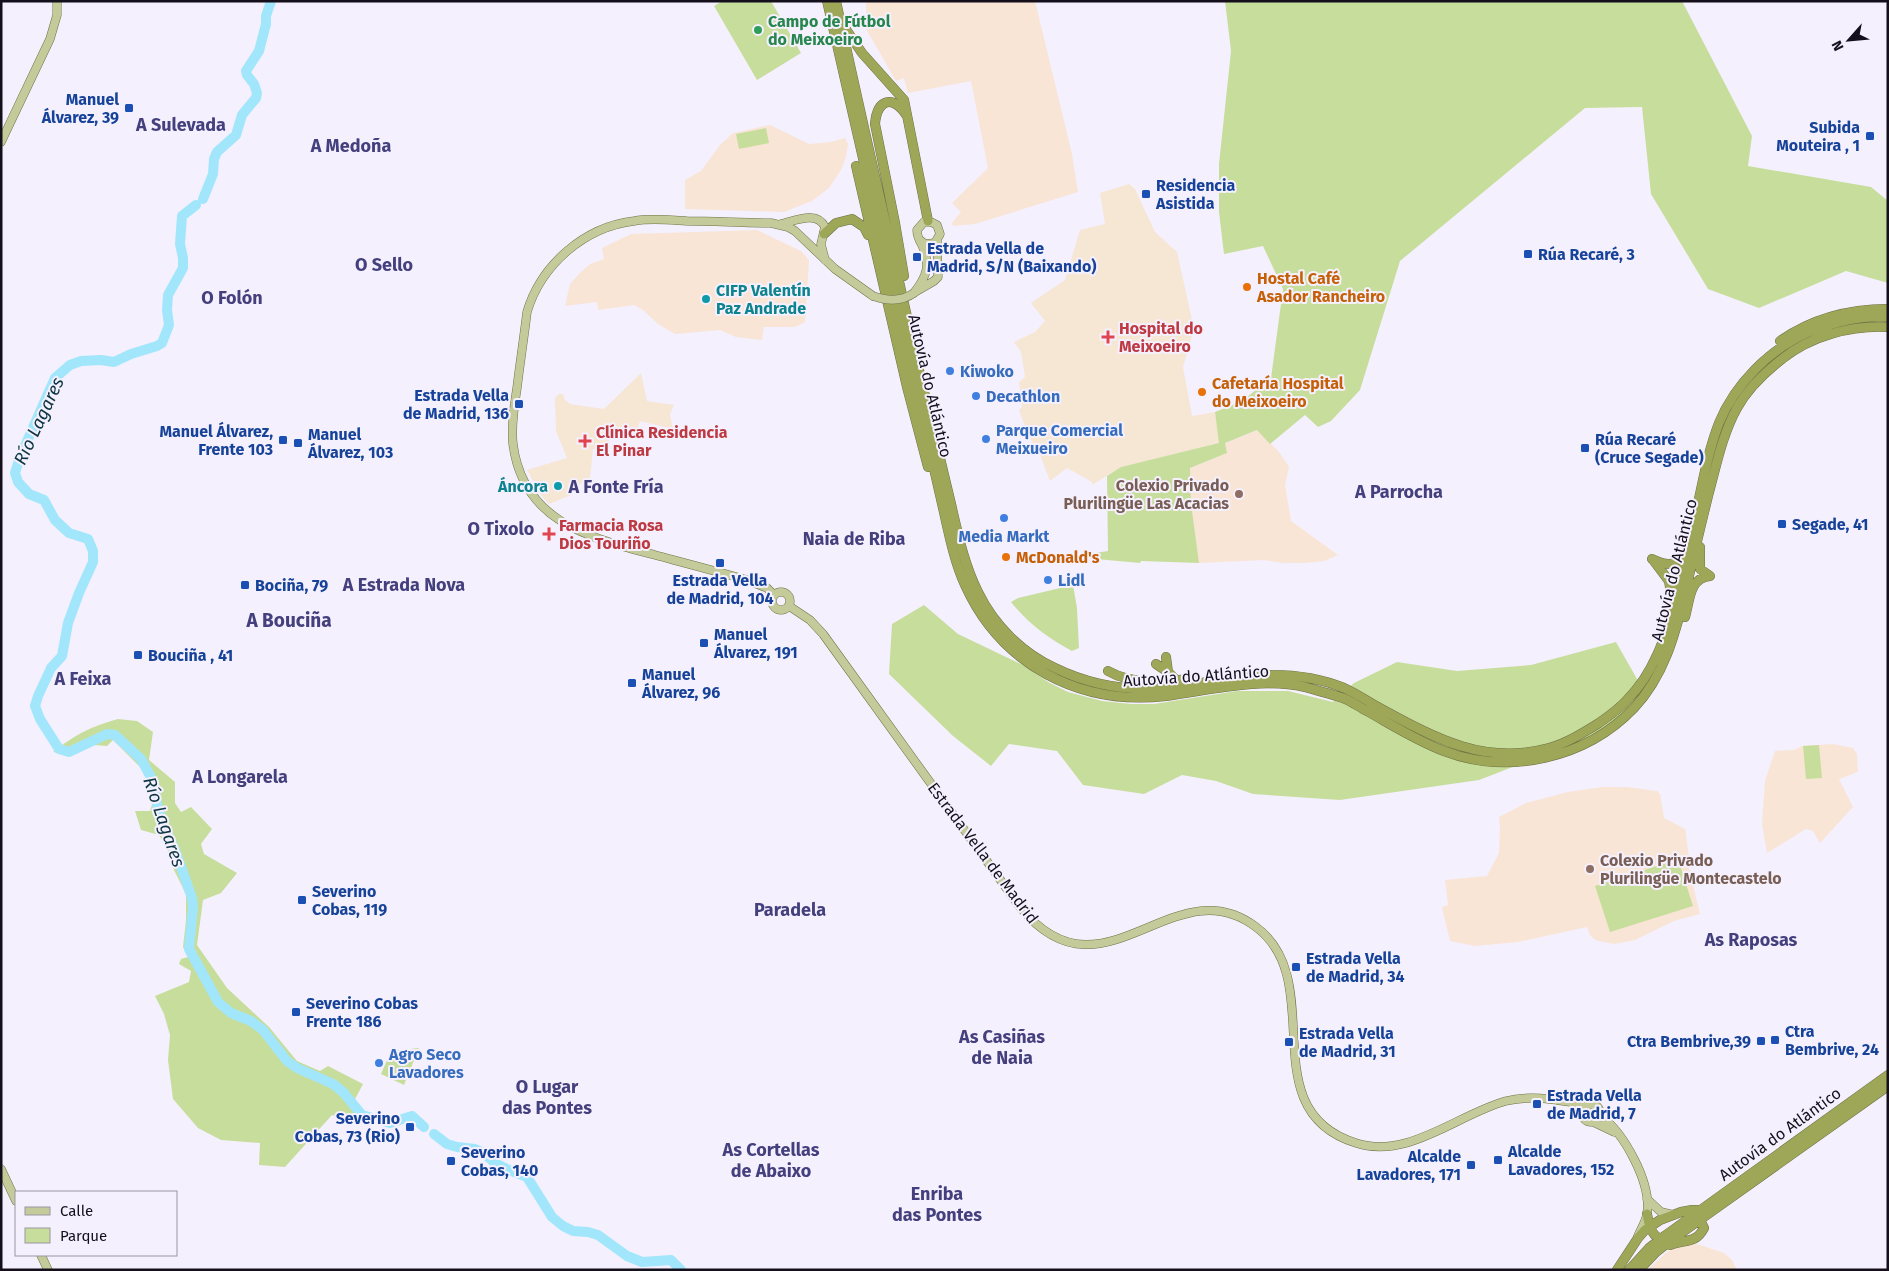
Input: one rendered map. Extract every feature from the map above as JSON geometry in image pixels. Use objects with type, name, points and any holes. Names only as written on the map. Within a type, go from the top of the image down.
[{"type":"highway","name":"Autovía do Atlántico","points":[[827,1],[959,570],[973,601],[989,625],[1012,649],[1028,663],[1050,676],[1085,691],[1139,698],[1257,684],[1301,686],[1346,699],[1423,742],[1444,751],[1479,760],[1499,762],[1525,761],[1568,751],[1590,741],[1635,707],[1650,688],[1667,658],[1678,625],[1718,458],[1727,429],[1749,389],[1794,349],[1817,339],[1864,327],[1888,327]]},
{"type":"highway","name":"Autovía do Atlántico","points":[[836,3],[963,554],[976,588],[988,610],[1017,644],[1036,658],[1056,669],[1087,681],[1113,688],[1126,689],[1172,687],[1251,675],[1278,675],[1317,680],[1344,688],[1426,733],[1463,748],[1498,754],[1548,748],[1584,733],[1612,714],[1628,699],[1652,667],[1662,646],[1673,610],[1704,476],[1719,424],[1729,403],[1754,370],[1770,355],[1791,341],[1836,323],[1864,316],[1888,317]]},
{"type":"highway","points":[[836,3],[846,31],[862,53],[900,94],[906,107],[928,222]]},
{"type":"highway","points":[[907,116],[902,107],[895,102],[890,102],[879,107],[876,113],[875,124],[903,272],[933,401],[938,450]]},
{"type":"highway","points":[[856,166],[906,387],[928,467],[938,486]]},
{"type":"highway","points":[[823,236],[842,220],[855,220],[867,232],[877,257]]},
{"type":"highway","points":[[1754,370],[1779,342],[1809,324],[1848,311],[1888,309]]},
{"type":"highway","points":[[1673,610],[1672,591],[1668,581],[1652,559],[1664,565],[1675,563],[1679,557],[1694,498],[1704,476]]},
{"type":"highway","points":[[1667,658],[1681,633],[1694,583],[1700,578],[1710,576],[1700,569],[1700,532]]},
{"type":"highway","points":[[1166,657],[1168,672]]},
{"type":"highway","points":[[1156,664],[1176,680]]},
{"type":"highway","points":[[1108,671],[1122,678],[1134,680],[1176,680],[1270,669],[1284,670],[1317,680]]},
{"type":"highway","name":"Autovía do Atlántico","points":[[1693,1219],[1700,1210],[1888,1075]]},
{"type":"highway","name":"Autovía do Atlántico","points":[[1693,1219],[1888,1086]]},
{"type":"highway","points":[[1618,1270],[1638,1238],[1650,1227],[1660,1220],[1692,1210],[1700,1210]]},
{"type":"highway","points":[[1647,1214],[1650,1227],[1655,1236],[1665,1240],[1696,1239],[1701,1235],[1704,1228],[1702,1224],[1693,1219],[1675,1215]]},
{"type":"highway","points":[[1629,1270],[1643,1254],[1693,1219]]},
{"type":"highway","points":[[1639,1270],[1665,1240]]},
{"type":"highway","points":[[1656,1252],[1683,1240]]},
{"type":"main road","points":[[1,142],[50,39],[57,15],[57,1]]},
{"type":"main road","name":"Estrada Vella de Madrid","points":[[774,595],[767,588],[747,580],[619,546],[586,535],[566,525],[544,509],[537,501],[517,461],[513,445],[512,426],[527,312],[531,299],[543,276],[568,250],[589,235],[634,220],[777,224],[814,217],[821,220],[825,227],[822,244],[825,260]]},
{"type":"main road","points":[[800,236],[800,226],[804,220]]},
{"type":"main road","points":[[914,293],[923,281],[928,266],[917,234],[919,227],[928,222],[934,223],[939,228],[938,240],[928,244],[920,240]]},
{"type":"main road","name":"Estrada Vella de Madrid","points":[[777,224],[788,227],[835,269],[874,296],[890,300],[900,299],[914,293],[938,276],[938,240]]},
{"type":"main road","points":[[807,242],[816,243],[823,236]]},
{"type":"main road","points":[[926,256],[931,261],[932,269],[926,286]]},
{"type":"main road","name":"Estrada Vella de Madrid","points":[[778,592],[786,593],[791,600],[789,606],[784,610],[775,608],[772,602],[774,595],[778,592]]},
{"type":"main road","name":"Estrada Vella de Madrid","points":[[789,606],[810,620],[823,634],[1020,907],[1036,925],[1057,938],[1089,945],[1104,944],[1121,939],[1188,912],[1210,910],[1235,915],[1264,934],[1279,952],[1287,972],[1296,1074],[1299,1087],[1310,1110],[1320,1122],[1333,1132],[1359,1144],[1389,1146],[1409,1142],[1507,1101],[1531,1098],[1597,1107],[1600,1115],[1633,1156],[1647,1199],[1647,1214]]},
{"type":"main road","name":"Estrada Vella de Madrid","points":[[1563,1102],[1582,1112],[1586,1120],[1615,1132]]},
{"type":"main road","points":[[1582,1112],[1589,1105]]},
{"type":"main road","points":[[1593,1122],[1600,1115]]},
{"type":"main road","points":[[1,1169],[15,1199]]},
{"type":"main road","points":[[1647,1199],[1661,1212],[1675,1215]]},
{"type":"main road","points":[[1638,1238],[1647,1214]]},
{"type":"main road","points":[[41,1256],[48,1270]]},
{"type":"shaded area","points":[[866,1],[1035,1],[1072,154],[1078,192],[975,224],[953,226],[952,223],[961,212],[952,203],[988,168],[971,81],[908,93],[904,78],[896,81],[866,29]]},
{"type":"shaded area","points":[[770,125],[809,144],[831,142],[845,138],[848,144],[846,157],[841,170],[829,188],[812,201],[784,212],[685,209],[685,180],[701,171],[720,145],[733,133]]},
{"type":"shaded area","name":"Hospital do Meixoeiro","points":[[1129,184],[1135,189],[1155,232],[1177,252],[1194,329],[1183,367],[1192,416],[1215,412],[1220,443],[1121,467],[1092,485],[1092,482],[1067,468],[1050,481],[1040,455],[1028,435],[1019,410],[1022,407],[1019,382],[1025,377],[1021,352],[1014,342],[1035,332],[1045,321],[1031,303],[1065,280],[1080,230],[1105,224],[1100,193]]},
{"type":"shaded area","points":[[757,230],[801,251],[809,260],[805,322],[795,327],[764,327],[762,340],[736,337],[720,330],[675,334],[658,324],[643,310],[634,305],[598,310],[597,302],[565,306],[570,284],[590,264],[604,259],[602,248],[631,234]]},
{"type":"shaded area","name":"Clínica Residencia El Pinar","points":[[641,373],[647,401],[674,405],[670,414],[673,429],[640,421],[638,428],[616,428],[608,435],[610,448],[593,449],[590,479],[568,490],[571,495],[549,504],[540,494],[527,470],[567,458],[556,431],[555,398],[559,394],[563,394],[565,400],[570,404],[604,409]]},
{"type":"shaded area","name":"Colexio Privado Plurilingüe Las Acacias","points":[[1258,430],[1279,452],[1289,467],[1285,485],[1291,521],[1338,555],[1324,561],[1304,563],[1264,560],[1199,563],[1191,503],[1190,468],[1227,453],[1225,443]]},
{"type":"shaded area","points":[[1833,744],[1853,748],[1857,754],[1858,772],[1839,779],[1853,807],[1820,843],[1813,831],[1806,829],[1767,853],[1762,824],[1765,781],[1775,751],[1794,750],[1802,746]]},
{"type":"shaded area","name":"Colexio Privado Plurilingüe Montecastelo","points":[[1603,787],[1627,787],[1657,791],[1660,794],[1664,818],[1685,829],[1690,864],[1688,864],[1700,914],[1674,921],[1635,940],[1614,944],[1595,940],[1590,935],[1587,927],[1518,942],[1475,946],[1450,941],[1442,907],[1448,905],[1445,880],[1487,876],[1499,853],[1499,817],[1526,803],[1568,792]]},
{"type":"shaded area","points":[[1694,1243],[1724,1253],[1732,1260],[1737,1270],[1647,1270],[1667,1252],[1679,1245]]},
{"type":"green space","name":"Campo de Fútbol do Meixoeiro","points":[[722,1],[771,1],[801,53],[757,80],[714,6]]},
{"type":"green space","points":[[1225,1],[1682,1],[1752,136],[1748,166],[1871,187],[1888,201],[1888,283],[1846,271],[1759,308],[1708,289],[1651,194],[1642,107],[1585,108],[1400,261],[1360,390],[1331,421],[1318,427],[1305,415],[1270,444],[1257,430],[1225,443],[1227,453],[1190,468],[1191,503],[1199,563],[1141,561],[1140,563],[1085,558],[1083,555],[1108,551],[1107,476],[1121,467],[1219,443],[1215,412],[1242,401],[1271,378],[1283,289],[1263,246],[1224,254],[1219,212],[1219,164],[1231,51]]},
{"type":"green space","points":[[766,128],[769,143],[739,149],[736,134]]},
{"type":"green space","points":[[1073,585],[1077,608],[1079,648],[1072,651],[1039,630],[1011,602],[1018,598]]},
{"type":"green space","points":[[924,605],[958,634],[1025,666],[1048,682],[1068,692],[1102,701],[1154,704],[1237,691],[1288,691],[1333,702],[1354,683],[1397,662],[1457,671],[1531,665],[1616,642],[1645,693],[1611,729],[1479,780],[1340,800],[1253,794],[1216,781],[1182,775],[1144,794],[1083,785],[1057,751],[1009,744],[991,766],[953,736],[889,674],[892,624]]},
{"type":"green space","points":[[118,719],[137,721],[153,732],[149,760],[175,782],[175,803],[181,812],[191,807],[212,829],[201,844],[204,854],[237,873],[221,893],[203,900],[197,945],[227,988],[269,1027],[297,1061],[320,1071],[328,1066],[363,1084],[354,1101],[363,1109],[355,1122],[332,1115],[285,1167],[259,1165],[260,1143],[221,1140],[198,1128],[173,1099],[168,1060],[170,1035],[164,1014],[155,996],[189,982],[191,971],[179,964],[181,959],[188,957],[183,947],[186,894],[172,866],[173,860],[159,835],[141,830],[135,811],[150,811],[158,785],[113,740],[107,746],[94,745],[73,755],[53,752],[84,732]]},
{"type":"green space","points":[[1819,745],[1822,778],[1806,779],[1803,746]]},
{"type":"green space","points":[[1678,859],[1693,906],[1610,932],[1595,886]]},
{"type":"green space","points":[[419,1048],[404,1085],[381,1074],[391,1051]]},
{"type":"waterway","name":"Río Lagares","points":[[203,199],[213,174],[214,159],[217,152],[236,135],[242,115],[256,98],[257,93],[254,84],[246,71],[259,51],[271,1]]},
{"type":"waterway","name":"Río Lagares","points":[[196,205],[182,216],[180,244],[183,268],[168,295],[169,325],[162,343],[114,362],[101,360],[81,361],[70,365],[55,378],[20,457],[15,473],[18,482],[29,494],[44,500],[55,520],[69,533],[88,539],[93,551],[93,562],[68,623],[62,656],[51,668],[35,706],[40,719],[59,749],[69,752],[107,734],[115,735],[141,759],[154,783],[157,805],[192,898],[193,907],[189,949],[218,1002],[231,1013],[251,1021],[263,1030],[287,1061],[297,1068],[333,1084],[343,1092],[362,1115],[390,1123],[412,1116],[424,1127]]},
{"type":"waterway","name":"Río Lagares","points":[[434,1134],[447,1144],[482,1152],[495,1163],[527,1177],[552,1217],[563,1226],[573,1231],[598,1235],[627,1256],[642,1262],[671,1260],[681,1270]]},
{"type":"place","name":"Campo de Fútbol do Meixoeiro","points":[[758,30]]},
{"type":"place","name":"Manuel Álvarez, 39","points":[[129,108]]},
{"type":"place","name":"Subida Mouteira , 1","points":[[1870,136]]},
{"type":"place","name":"Residencia Asistida","points":[[1146,194]]},
{"type":"place","name":"Rúa Recaré, 3","points":[[1528,254]]},
{"type":"place","name":"Estrada Vella de Madrid, S/N (Baixando)","points":[[917,257]]},
{"type":"place","name":"Hostal Café Asador Rancheiro","points":[[1247,287]]},
{"type":"place","name":"CIFP Valentín Paz Andrade","points":[[706,299]]},
{"type":"place","name":"Hospital do Meixoeiro","points":[[1108,337]]},
{"type":"place","name":"Kiwoko","points":[[950,371]]},
{"type":"place","name":"Cafetaría Hospital do Meixoeiro","points":[[1202,392]]},
{"type":"place","name":"Decathlon","points":[[976,396]]},
{"type":"place","name":"Estrada Vella de Madrid, 136","points":[[519,404]]},
{"type":"place","name":"Parque Comercial Meixueiro","points":[[986,439]]},
{"type":"place","name":"Manuel Álvarez, Frente 103","points":[[283,440]]},
{"type":"place","name":"Clínica Residencia El Pinar","points":[[585,441]]},
{"type":"place","name":"Manuel Álvarez, 103","points":[[298,443]]},
{"type":"place","name":"Rúa Recaré (Cruce Segade)","points":[[1585,448]]},
{"type":"place","name":"Áncora","points":[[558,486]]},
{"type":"place","name":"Colexio Privado Plurilingüe Las Acacias","points":[[1239,494]]},
{"type":"place","name":"Media Markt","points":[[1004,518]]},
{"type":"place","name":"Segade, 41","points":[[1782,524]]},
{"type":"place","name":"Farmacia Rosa Dios Touriño","points":[[549,534]]},
{"type":"place","name":"McDonald's","points":[[1006,557]]},
{"type":"place","name":"Estrada Vella de Madrid, 104","points":[[720,563]]},
{"type":"place","name":"Lidl","points":[[1048,580]]},
{"type":"place","name":"Bociña, 79","points":[[245,585]]},
{"type":"place","name":"Manuel Álvarez, 191","points":[[704,643]]},
{"type":"place","name":"Bouciña , 41","points":[[138,655]]},
{"type":"place","name":"Manuel Álvarez, 96","points":[[632,683]]},
{"type":"place","name":"Colexio Privado Plurilingüe Montecastelo","points":[[1590,869]]},
{"type":"place","name":"Severino Cobas, 119","points":[[302,900]]},
{"type":"place","name":"Estrada Vella de Madrid, 34","points":[[1296,967]]},
{"type":"place","name":"Severino Cobas Frente 186","points":[[296,1012]]},
{"type":"place","name":"Ctra Bembrive, 24","points":[[1775,1040]]},
{"type":"place","name":"Ctra Bembrive,39","points":[[1761,1041]]},
{"type":"place","name":"Estrada Vella de Madrid, 31","points":[[1289,1042]]},
{"type":"place","name":"Agro Seco Lavadores","points":[[379,1063]]},
{"type":"place","name":"Estrada Vella de Madrid, 7","points":[[1537,1104]]},
{"type":"place","name":"Severino Cobas, 73 (Rio)","points":[[410,1127]]},
{"type":"place","name":"Alcalde Lavadores, 152","points":[[1498,1160]]},
{"type":"place","name":"Severino Cobas, 140","points":[[451,1161]]},
{"type":"place","name":"Alcalde Lavadores, 171","points":[[1471,1165]]},
{"type":"district","name":"A Sulevada","points":[[181,125]]},
{"type":"district","name":"A Medoña","points":[[351,146]]},
{"type":"district","name":"O Sello","points":[[384,265]]},
{"type":"district","name":"O Folón","points":[[232,298]]},
{"type":"district","name":"A Fonte Fría","points":[[616,487]]},
{"type":"district","name":"A Parrocha","points":[[1399,492]]},
{"type":"district","name":"O Tixolo","points":[[501,529]]},
{"type":"district","name":"Naia de Riba","points":[[854,539]]},
{"type":"district","name":"A Estrada Nova","points":[[404,585]]},
{"type":"district","name":"A Bouciña","points":[[289,620]]},
{"type":"district","name":"A Feixa","points":[[83,679]]},
{"type":"district","name":"A Longarela","points":[[240,777]]},
{"type":"district","name":"Paradela","points":[[790,910]]},
{"type":"district","name":"As Raposas","points":[[1751,940]]},
{"type":"district","name":"As Casiñas de Naia","points":[[1002,1047]]},
{"type":"district","name":"O Lugar das Pontes","points":[[547,1097]]},
{"type":"district","name":"As Cortellas de Abaixo","points":[[771,1160]]},
{"type":"district","name":"Enriba das Pontes","points":[[937,1204]]}]
